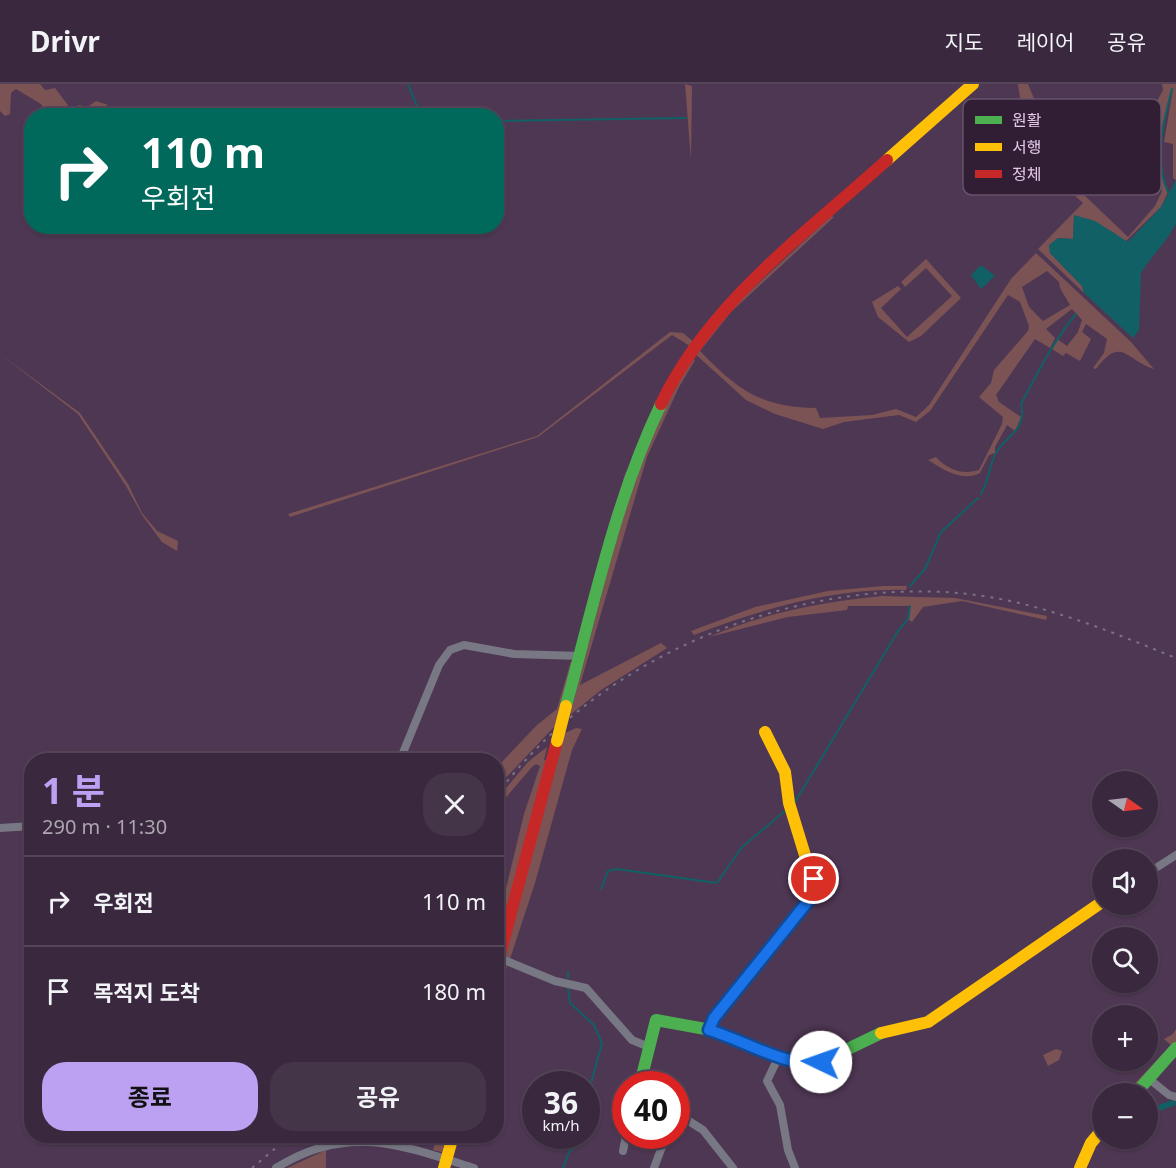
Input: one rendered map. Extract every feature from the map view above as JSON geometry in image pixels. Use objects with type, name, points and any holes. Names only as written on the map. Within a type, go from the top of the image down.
[{"type":"main road","points":[[504,941],[566,706],[633,470],[659,410],[690,353],[713,322],[752,281],[973,84]]},
{"type":"main road","points":[[709,1030],[714,1018],[809,900],[815,888],[789,803],[785,772],[765,732]]},
{"type":"main road","points":[[643,1071],[656,1020],[678,1022],[709,1030],[803,1063],[821,1062],[876,1034],[928,1022],[1092,909]]},
{"type":"main road","points":[[1144,1083],[1176,1048]]},
{"type":"main road","points":[[1080,1168],[1092,1142]]},
{"type":"main road","points":[[445,1164],[451,1143]]},
{"type":"street","points":[[403,753],[439,665],[450,650],[464,645],[514,654],[581,656]]},
{"type":"street","points":[[0,828],[24,826]]},
{"type":"street","points":[[1158,867],[1176,855]]},
{"type":"street","points":[[504,966],[586,988],[632,1040],[649,1047]]},
{"type":"street","points":[[778,1056],[767,1081],[780,1105],[788,1150],[795,1168]]},
{"type":"street","points":[[1148,1078],[1169,1095],[1176,1097]]},
{"type":"street","points":[[690,1122],[703,1130],[733,1168]]},
{"type":"street","points":[[276,1168],[307,1152],[333,1143]]},
{"type":"street","points":[[376,1143],[400,1145],[445,1164],[474,1168]]},
{"type":"street","points":[[654,1168],[661,1149]]},
{"type":"shaded area","points":[[0,84],[40,84],[45,90],[55,88],[70,108],[43,108],[41,104],[16,89],[11,93],[10,114],[5,116],[0,111]]},
{"type":"shaded area","points":[[685,84],[692,86],[691,160]]},
{"type":"shaded area","points":[[1018,84],[1028,84],[1034,99],[1020,98]]},
{"type":"shaded area","points":[[1162,84],[1176,84],[1176,180],[1173,178],[1173,144],[1164,142],[1173,89],[1161,134],[1161,99],[1158,99],[1163,90]]},
{"type":"shaded area","points":[[96,101],[108,105],[102,108],[86,108]]},
{"type":"shaded area","points":[[80,105],[86,108],[70,108]]},
{"type":"shaded area","points":[[1161,172],[1168,192],[1161,207],[1125,242],[1107,229],[1074,216],[1073,239],[1058,238],[1050,253],[1082,286],[1084,293],[1038,249],[1083,203],[1074,195],[1084,195],[1128,237],[1155,206],[1162,191]]},
{"type":"shaded area","points":[[1176,180],[1176,223],[1141,273],[1139,330],[1133,338],[1084,293],[1082,286],[1050,253],[1049,245],[1058,238],[1073,239],[1074,215],[1095,221],[1128,242],[1161,207]]},
{"type":"shaded area","points":[[831,216],[834,217],[731,312],[700,351],[726,376],[751,394],[780,404],[816,408],[820,418],[872,415],[896,409],[916,417],[929,405],[1011,279],[1036,253],[1131,342],[1154,369],[1118,352],[1112,353],[1096,369],[1093,368],[1104,353],[1107,339],[1086,324],[1082,332],[1091,339],[1080,361],[1066,353],[1063,356],[1052,349],[1057,339],[1067,346],[1078,332],[1082,320],[1072,309],[1046,329],[1055,338],[1050,348],[1035,339],[996,395],[999,402],[1021,417],[1015,431],[1007,425],[995,447],[995,453],[989,455],[980,473],[967,476],[947,471],[928,460],[936,457],[950,468],[961,472],[979,470],[1002,424],[1003,417],[979,397],[991,383],[994,370],[1028,331],[1029,326],[1020,302],[1008,295],[930,411],[916,422],[899,415],[844,422],[823,429],[775,414],[746,400],[693,352],[719,320]],"holes":[[[1047,271],[1059,282],[1070,305],[1043,321],[1029,307],[1022,287]]]},
{"type":"shaded area","points":[[926,259],[961,298],[921,336],[909,342],[878,317],[872,302],[898,286],[901,289],[881,308],[907,337],[952,296],[926,268],[905,287],[901,282]]},
{"type":"shaded area","points":[[981,265],[995,276],[981,289],[971,275]]},
{"type":"shaded area","points":[[670,332],[683,333],[695,343],[613,513],[625,474],[690,346],[672,335],[538,437],[290,517],[288,514],[537,436]]},
{"type":"shaded area","points":[[0,354],[80,413],[128,484],[142,513],[157,531],[178,541],[177,551],[162,542],[142,515],[126,486],[78,414]]},
{"type":"shaded area","points":[[692,357],[695,360],[679,387],[647,457],[580,685],[661,643],[667,648],[601,690],[570,715],[624,509],[661,412]]},
{"type":"shaded area","points":[[907,586],[906,590],[852,593],[798,602],[694,635],[691,631],[755,607],[828,591]]},
{"type":"shaded area","points":[[882,596],[955,598],[1047,616],[1046,620],[962,601],[923,607],[912,622],[909,620],[910,606],[848,606],[847,610],[788,617],[709,637],[751,621],[793,610]]},
{"type":"shaded area","points":[[571,661],[574,666],[556,725],[504,780],[504,760],[537,725],[557,709]]},
{"type":"shaded area","points":[[576,728],[582,729],[572,750],[535,883],[510,959],[504,957],[504,953],[565,733]]},
{"type":"shaded area","points":[[547,747],[544,760],[548,761],[504,925],[504,897],[524,814],[540,766],[536,764],[532,767],[504,800],[504,791],[528,762]]},
{"type":"shaded area","points":[[1176,1029],[1176,1045],[1158,1064],[1158,1059],[1171,1045],[1164,1039],[1173,1034]]},
{"type":"shaded area","points":[[1056,1049],[1062,1051],[1059,1060],[1048,1066],[1043,1055]]},
{"type":"shaded area","points":[[1147,1071],[1152,1071],[1140,1083],[1135,1083]]},
{"type":"shaded area","points":[[1175,1099],[1176,1105],[1158,1111],[1158,1105]]},
{"type":"shaded area","points":[[435,1143],[444,1143],[442,1152],[433,1150]]},
{"type":"shaded area","points":[[326,1150],[326,1168],[287,1168]]},
{"type":"waterway","points":[[408,84],[418,108]]},
{"type":"waterway","points":[[1168,192],[1161,167],[1161,141],[1172,89]]},
{"type":"waterway","points":[[504,121],[686,118]]},
{"type":"waterway","points":[[981,494],[997,450],[1021,422],[1021,404],[1053,346],[1076,314]]},
{"type":"waterway","points":[[910,586],[925,569],[941,532],[978,498]]},
{"type":"waterway","points":[[795,802],[898,631],[908,619],[910,606]]},
{"type":"waterway","points":[[601,889],[608,871],[617,869],[717,883],[742,847],[786,810]]},
{"type":"waterway","points":[[568,972],[568,978]]},
{"type":"waterway","points":[[568,987],[570,1003],[594,1025],[602,1043],[594,1071]]},
{"type":"waterway","points":[[563,1168],[569,1152],[573,1149]]},
{"type":"railway","points":[[504,787],[538,747],[588,704],[643,667],[702,637],[765,614],[830,599],[895,592],[959,593],[987,597],[1043,609],[1176,658]]},
{"type":"railway","points":[[252,1168],[282,1143]]},
{"type":"traffic: fast","points":[[566,706],[618,515],[645,440],[661,404]]},
{"type":"traffic: fast","points":[[643,1071],[656,1020],[711,1030],[786,1059],[809,1063],[821,1062],[881,1033]]},
{"type":"traffic: fast","points":[[1145,1083],[1176,1048]]},
{"type":"traffic: slow","points":[[887,160],[973,84]]},
{"type":"traffic: slow","points":[[557,741],[566,706]]},
{"type":"traffic: slow","points":[[709,1030],[714,1018],[809,900],[815,888],[789,803],[785,772],[765,732]]},
{"type":"traffic: slow","points":[[881,1033],[928,1022],[1092,909]]},
{"type":"traffic: slow","points":[[1080,1168],[1092,1142]]},
{"type":"traffic: slow","points":[[444,1168],[451,1143]]},
{"type":"traffic: jam","points":[[661,404],[681,368],[732,302],[792,243],[887,160]]},
{"type":"traffic: jam","points":[[504,939],[557,741]]},
{"type":"route","points":[[814,879],[815,888],[809,900],[714,1018],[709,1030],[791,1061],[813,1064],[821,1062]]}]
